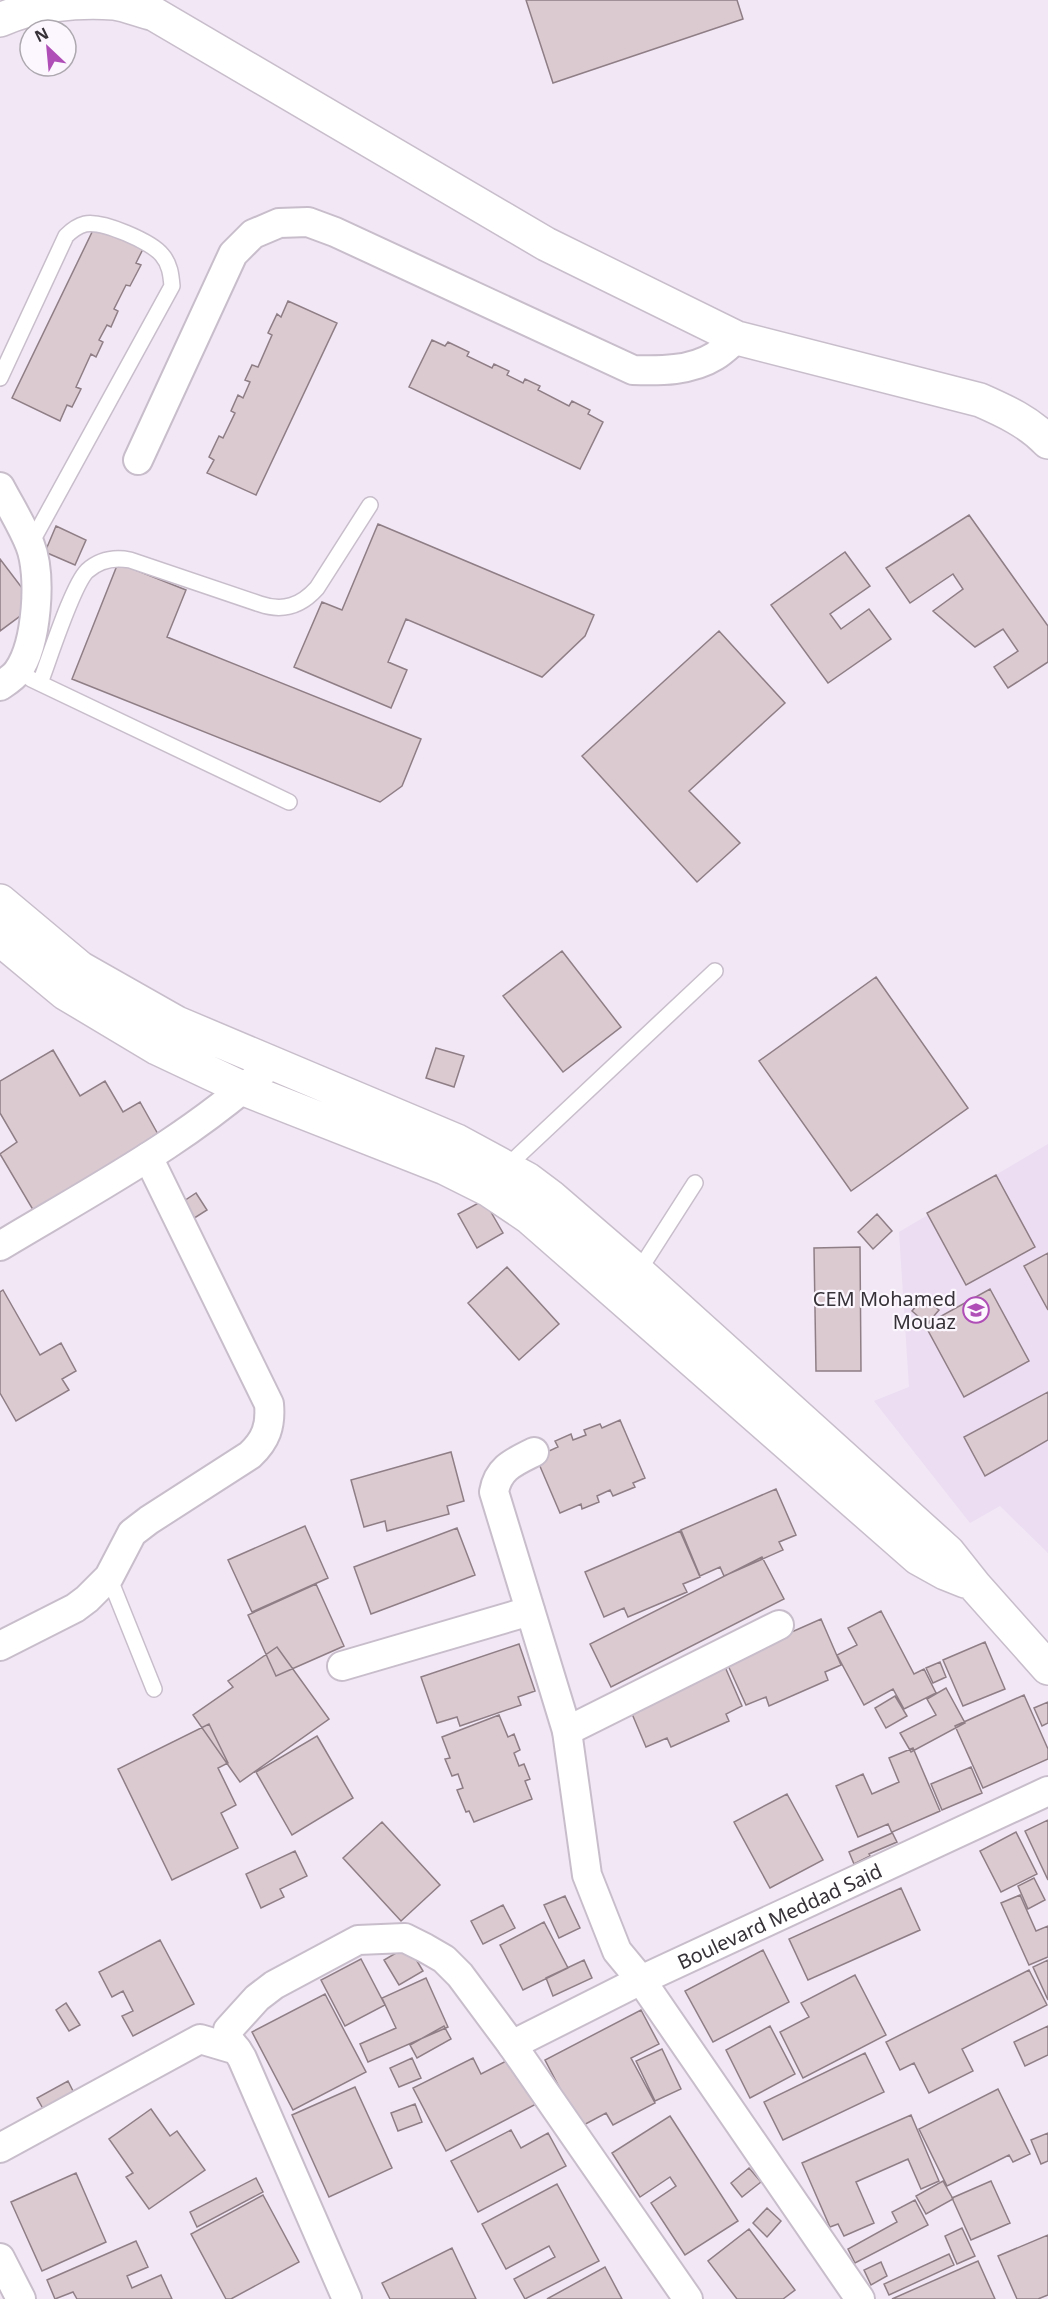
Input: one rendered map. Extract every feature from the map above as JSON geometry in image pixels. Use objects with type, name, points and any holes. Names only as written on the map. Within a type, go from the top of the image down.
[{"type":"street","points":[[0,20],[15,13],[68,2],[114,3],[154,14],[546,244],[737,338],[980,400],[1011,414],[1038,431],[1048,442]]},
{"type":"street","points":[[138,460],[233,254],[253,234],[279,223],[308,222],[335,232],[633,370],[661,371],[689,367],[715,356],[737,338]]},
{"type":"street","points":[[0,487],[30,545],[36,572],[34,622],[19,680]]},
{"type":"street","points":[[0,901],[80,968],[177,1023],[457,1141],[497,1178],[529,1217],[918,1558],[975,1586]]},
{"type":"street","points":[[0,939],[65,993],[157,1048],[244,1089],[444,1168],[497,1178],[551,1197],[638,1272],[948,1552],[1048,1668]]},
{"type":"street","points":[[0,1246],[148,1157],[244,1089],[271,1064]]},
{"type":"street","points":[[0,1646],[75,1608],[93,1594],[109,1576],[132,1533],[250,1455],[268,1433],[271,1419],[269,1404],[148,1157]]},
{"type":"street","points":[[534,1452],[509,1465],[501,1472],[494,1492],[567,1731],[587,1875],[617,1951],[641,1980],[860,2299]]},
{"type":"street","points":[[342,1666],[530,1611]]},
{"type":"street","points":[[567,1731],[779,1625]]},
{"type":"street","name":"Boulevard Meddad Said","points":[[512,2045],[641,1980],[1048,1791]]},
{"type":"street","points":[[347,2299],[242,2058],[229,2040],[228,2030],[257,1998],[274,1985],[358,1940],[405,1938],[444,1959],[460,1975],[512,2045],[688,2299]]},
{"type":"street","points":[[0,2148],[200,2039],[237,2049]]},
{"type":"street","points":[[0,2258],[21,2299]]},
{"type":"lane","points":[[0,378],[66,236],[74,228],[85,224],[103,224],[153,247],[161,254],[168,264],[172,286],[30,545]]},
{"type":"lane","points":[[289,802],[19,680],[80,580],[97,564],[119,558],[130,560],[272,608],[285,608],[308,598],[370,505]]},
{"type":"lane","points":[[497,1178],[715,971]]},
{"type":"lane","points":[[638,1272],[695,1184]]},
{"type":"lane","points":[[109,1576],[154,1689]]},
{"type":"shaded area","name":"CEM Mohamed Mouaz","points":[[1048,1144],[1048,1553],[1000,1506],[970,1523],[874,1401],[909,1387],[899,1232]]},
{"type":"building","points":[[526,0],[737,0],[743,19],[553,83]]},
{"type":"building","points":[[95,226],[143,249],[136,263],[141,265],[130,286],[126,285],[114,309],[118,311],[111,327],[107,325],[99,340],[103,342],[96,357],[91,354],[76,387],[81,389],[72,407],[67,405],[60,421],[12,398]]},
{"type":"building","points":[[288,301],[337,323],[256,495],[207,473],[214,460],[209,457],[219,436],[223,438],[235,413],[231,411],[238,395],[243,398],[250,382],[245,380],[252,365],[258,367],[272,335],[268,333],[277,314],[281,317]]},
{"type":"building","points":[[432,340],[445,346],[448,342],[469,352],[467,356],[492,368],[494,364],[509,371],[507,375],[523,383],[525,379],[540,386],[538,390],[569,406],[572,401],[590,410],[588,414],[603,422],[580,469],[409,387]]},
{"type":"building","points":[[969,515],[1048,626],[1048,662],[1008,688],[994,667],[1018,651],[1003,629],[975,647],[933,611],[963,589],[953,574],[910,603],[886,568]]},
{"type":"building","points":[[378,524],[594,615],[585,636],[542,677],[406,619],[388,662],[407,670],[391,708],[294,667],[322,602],[342,610]]},
{"type":"building","points":[[56,526],[86,540],[75,565],[45,552]]},
{"type":"building","points":[[845,552],[870,586],[830,614],[841,629],[869,609],[891,639],[828,683],[771,605]]},
{"type":"building","points":[[0,559],[35,605],[0,631]]},
{"type":"building","points":[[118,563],[186,590],[167,637],[421,739],[402,786],[380,802],[72,679]]},
{"type":"building","points":[[719,631],[785,703],[689,791],[740,843],[697,882],[582,756]]},
{"type":"building","points":[[562,951],[621,1027],[563,1072],[503,996]]},
{"type":"building","points":[[876,977],[968,1108],[851,1191],[759,1061]]},
{"type":"building","points":[[436,1048],[464,1056],[454,1087],[426,1078]]},
{"type":"building","points":[[53,1050],[80,1096],[105,1081],[123,1112],[140,1102],[159,1136],[42,1225],[0,1154],[17,1142],[0,1113],[0,1081]]},
{"type":"building","points":[[996,1175],[1035,1247],[966,1285],[927,1213]]},
{"type":"building","points":[[196,1193],[207,1210],[185,1224],[175,1207]]},
{"type":"building","points":[[484,1200],[503,1233],[477,1248],[458,1214]]},
{"type":"building","points":[[877,1214],[892,1231],[873,1249],[858,1232]]},
{"type":"building","points":[[860,1247],[861,1371],[816,1371],[814,1248]]},
{"type":"building","points":[[1048,1253],[1048,1310],[1024,1266]]},
{"type":"building","points":[[507,1267],[559,1324],[519,1360],[468,1303]]},
{"type":"building","points":[[990,1289],[1029,1361],[964,1397],[925,1325]]},
{"type":"building","points":[[3,1290],[40,1355],[61,1343],[76,1371],[62,1379],[69,1390],[16,1421],[0,1393],[0,1292]]},
{"type":"building","points":[[924,1297],[939,1310],[927,1324],[912,1311]]},
{"type":"building","points":[[1048,1392],[1048,1440],[985,1476],[964,1437]]},
{"type":"building","points":[[620,1420],[645,1478],[633,1483],[635,1487],[613,1496],[610,1490],[597,1496],[599,1502],[582,1509],[581,1504],[560,1513],[536,1457],[558,1447],[555,1441],[571,1434],[573,1440],[586,1435],[584,1430],[600,1424],[602,1428]]},
{"type":"building","points":[[451,1452],[464,1501],[447,1506],[449,1514],[387,1531],[385,1521],[364,1527],[351,1480]]},
{"type":"building","points":[[776,1489],[796,1535],[779,1542],[783,1550],[724,1576],[720,1567],[700,1576],[681,1530]]},
{"type":"building","points":[[305,1526],[328,1578],[252,1612],[228,1560]]},
{"type":"building","points":[[457,1528],[475,1575],[371,1614],[354,1567]]},
{"type":"building","points":[[680,1531],[700,1577],[683,1584],[687,1592],[628,1617],[624,1608],[604,1617],[585,1572]]},
{"type":"building","points":[[762,1557],[784,1599],[611,1687],[590,1644]]},
{"type":"building","points":[[316,1584],[344,1646],[276,1676],[248,1615]]},
{"type":"building","points":[[881,1611],[914,1674],[924,1669],[936,1693],[904,1709],[893,1689],[864,1705],[837,1655],[857,1645],[848,1628]]},
{"type":"building","points":[[821,1619],[841,1665],[825,1672],[828,1680],[769,1706],[766,1697],[746,1705],[726,1661]]},
{"type":"building","points":[[985,1642],[1005,1689],[963,1706],[943,1660]]},
{"type":"building","points":[[519,1644],[535,1691],[518,1697],[521,1705],[460,1726],[457,1717],[437,1723],[421,1677]]},
{"type":"building","points":[[277,1647],[329,1719],[240,1782],[193,1715],[233,1687],[228,1681]]},
{"type":"building","points":[[722,1660],[742,1706],[726,1714],[729,1721],[671,1747],[667,1738],[646,1747],[627,1702]]},
{"type":"building","points":[[940,1662],[946,1677],[933,1683],[926,1668]]},
{"type":"building","points":[[946,1688],[965,1723],[911,1752],[900,1733],[936,1715],[927,1699]]},
{"type":"building","points":[[1024,1695],[1048,1749],[1048,1759],[983,1788],[955,1726]]},
{"type":"building","points":[[895,1696],[907,1716],[886,1728],[875,1708]]},
{"type":"building","points":[[1048,1702],[1048,1723],[1042,1726],[1034,1708]]},
{"type":"building","points":[[499,1715],[508,1737],[514,1734],[520,1750],[514,1753],[519,1766],[524,1764],[530,1779],[525,1781],[532,1799],[474,1822],[469,1811],[466,1812],[457,1790],[463,1788],[458,1774],[452,1776],[445,1759],[450,1758],[442,1737]]},
{"type":"building","points":[[209,1724],[228,1763],[218,1768],[236,1805],[221,1813],[238,1848],[172,1880],[118,1769]]},
{"type":"building","points":[[317,1736],[353,1798],[292,1835],[256,1772]]},
{"type":"building","points":[[913,1748],[940,1811],[892,1832],[897,1842],[869,1854],[870,1856],[854,1864],[849,1852],[892,1833],[888,1824],[858,1837],[836,1786],[863,1774],[872,1794],[899,1782],[889,1758]]},
{"type":"building","points":[[971,1767],[982,1793],[942,1810],[931,1784]]},
{"type":"building","points":[[787,1794],[823,1860],[770,1888],[734,1822]]},
{"type":"building","points":[[1048,1820],[1048,1880],[1025,1831]]},
{"type":"building","points":[[382,1822],[440,1885],[401,1921],[343,1858]]},
{"type":"building","points":[[1016,1832],[1037,1874],[1001,1892],[980,1851]]},
{"type":"building","points":[[295,1851],[307,1876],[280,1889],[284,1897],[261,1908],[246,1874]]},
{"type":"building","points":[[1034,1878],[1045,1900],[1028,1909],[1018,1886]]},
{"type":"building","points":[[901,1888],[920,1930],[808,1980],[789,1939]]},
{"type":"building","points":[[1020,1895],[1036,1931],[1048,1926],[1048,1957],[1029,1965],[1001,1903]]},
{"type":"building","points":[[565,1896],[580,1928],[559,1938],[544,1905]]},
{"type":"building","points":[[503,1905],[515,1928],[483,1944],[471,1921]]},
{"type":"building","points":[[544,1922],[568,1968],[523,1990],[500,1945]]},
{"type":"building","points":[[160,1940],[194,2004],[133,2036],[122,2016],[133,2011],[123,1991],[112,1997],[99,1972]]},
{"type":"building","points":[[408,1946],[423,1971],[399,1985],[384,1960]]},
{"type":"building","points":[[763,1950],[789,2002],[713,2042],[685,1991]]},
{"type":"building","points":[[361,1959],[385,2005],[345,2026],[321,1980]]},
{"type":"building","points":[[584,1960],[592,1978],[553,1996],[546,1978]]},
{"type":"building","points":[[1048,1960],[1048,2000],[1033,1967]]},
{"type":"building","points":[[1029,1970],[1047,2005],[962,2049],[973,2071],[929,2093],[914,2063],[900,2070],[886,2042]]},
{"type":"building","points":[[855,1975],[886,2035],[803,2078],[780,2032],[809,2017],[801,2003]]},
{"type":"building","points":[[426,1978],[448,2027],[368,2062],[360,2044],[396,2028],[382,1998]]},
{"type":"building","points":[[325,1994],[366,2072],[293,2110],[252,2032]]},
{"type":"building","points":[[66,2003],[80,2025],[69,2031],[56,2010]]},
{"type":"building","points":[[641,2010],[659,2044],[631,2058],[655,2103],[613,2125],[606,2113],[580,2127],[545,2060]]},
{"type":"building","points":[[444,2026],[451,2039],[417,2058],[410,2045]]},
{"type":"building","points":[[770,2026],[795,2074],[750,2098],[726,2050]]},
{"type":"building","points":[[1048,2026],[1048,2055],[1025,2066],[1014,2042]]},
{"type":"building","points":[[662,2049],[681,2089],[655,2101],[636,2061]]},
{"type":"building","points":[[865,2053],[884,2092],[783,2140],[764,2102]]},
{"type":"building","points":[[518,2055],[542,2101],[446,2151],[413,2088],[473,2058],[481,2074]]},
{"type":"building","points":[[412,2058],[421,2078],[399,2087],[390,2068]]},
{"type":"building","points":[[68,2081],[76,2097],[46,2114],[37,2098]]},
{"type":"building","points":[[355,2087],[392,2168],[329,2197],[292,2115]]},
{"type":"building","points":[[998,2089],[1030,2154],[1013,2162],[1009,2155],[947,2186],[919,2129]]},
{"type":"building","points":[[415,2104],[422,2122],[398,2131],[391,2113]]},
{"type":"building","points":[[151,2109],[170,2136],[177,2131],[205,2170],[149,2209],[126,2177],[133,2173],[109,2139]]},
{"type":"building","points":[[911,2115],[939,2181],[921,2189],[908,2159],[856,2182],[874,2223],[844,2236],[838,2224],[830,2227],[802,2163]]},
{"type":"building","points":[[670,2116],[738,2221],[685,2255],[651,2203],[676,2186],[670,2177],[640,2197],[612,2153]]},
{"type":"building","points":[[511,2130],[521,2148],[548,2133],[566,2166],[478,2212],[451,2161]]},
{"type":"building","points":[[1048,2133],[1048,2161],[1041,2164],[1031,2140]]},
{"type":"building","points":[[749,2168],[761,2182],[742,2197],[731,2183]]},
{"type":"building","points":[[76,2173],[106,2242],[42,2271],[11,2202]]},
{"type":"building","points":[[256,2178],[263,2192],[197,2227],[190,2212]]},
{"type":"building","points":[[943,2181],[953,2199],[926,2214],[916,2196]]},
{"type":"building","points":[[991,2181],[1010,2223],[971,2240],[952,2198]]},
{"type":"building","points":[[557,2184],[599,2261],[525,2299],[514,2279],[555,2257],[549,2246],[506,2269],[482,2224]]},
{"type":"building","points":[[263,2195],[299,2262],[231,2299],[226,2299],[191,2234]]},
{"type":"building","points":[[915,2200],[928,2225],[855,2263],[848,2249],[897,2222],[892,2212]]},
{"type":"building","points":[[767,2208],[781,2221],[767,2237],[753,2223]]},
{"type":"building","points":[[962,2228],[975,2256],[957,2264],[945,2236]]},
{"type":"building","points":[[749,2229],[795,2290],[783,2299],[737,2299],[708,2261]]},
{"type":"building","points":[[1048,2235],[1048,2295],[1038,2299],[1017,2299],[998,2256]]},
{"type":"building","points":[[136,2241],[148,2267],[127,2276],[132,2288],[161,2275],[172,2299],[77,2299],[73,2292],[55,2299],[47,2280]]},
{"type":"building","points":[[452,2248],[476,2299],[390,2299],[382,2283]]},
{"type":"building","points":[[949,2254],[954,2265],[889,2295],[884,2284]]},
{"type":"building","points":[[978,2261],[995,2299],[892,2299]]},
{"type":"building","points":[[881,2262],[887,2276],[871,2285],[864,2270]]},
{"type":"building","points":[[605,2267],[622,2299],[547,2299]]},
{"type":"place","name":"CEM Mohamed Mouaz","points":[[976,1310]]}]
